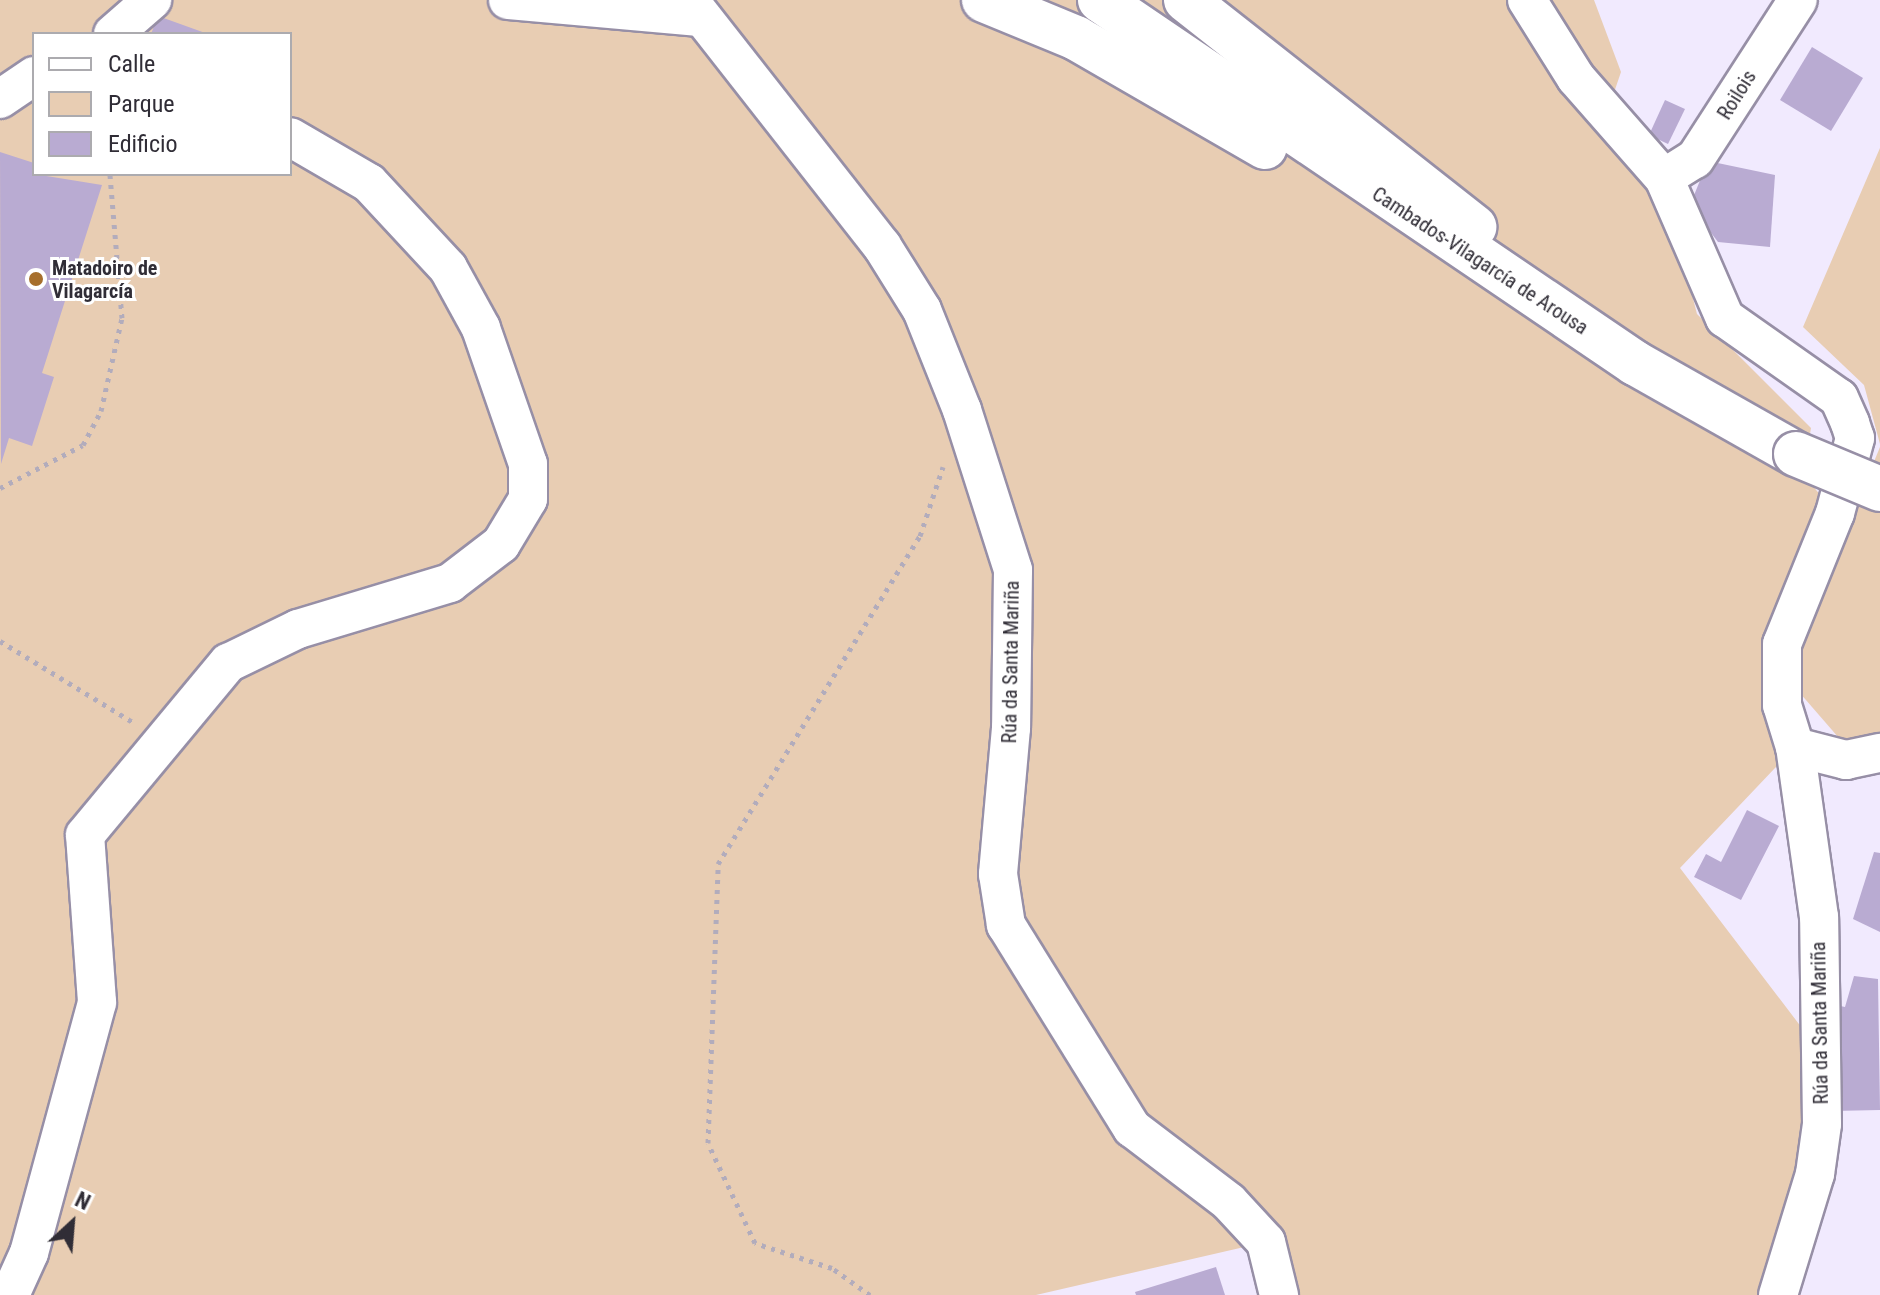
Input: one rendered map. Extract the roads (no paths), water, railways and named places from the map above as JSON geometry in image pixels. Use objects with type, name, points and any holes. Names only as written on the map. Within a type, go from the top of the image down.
[{"type":"highway","points":[[984,0],[1076,38],[1222,117],[1502,306],[1635,363]]},
{"type":"highway","name":"Cambados-Vilagarcía de Arousa","points":[[1100,0],[1635,363],[1796,454],[1880,489]]},
{"type":"highway","points":[[1186,0],[1635,363]]},
{"type":"street","points":[[115,32],[152,0]]},
{"type":"street","points":[[508,0],[694,9]]},
{"type":"street","name":"Rúa da Santa Mariña","points":[[1527,0],[1576,78],[1664,178],[1725,318],[1839,398],[1855,438],[1835,513],[1782,644],[1782,705],[1795,747],[1819,917],[1822,1124],[1815,1174],[1778,1295]]},
{"type":"street","name":"Roilois","points":[[1664,178],[1695,159],[1798,0]]},
{"type":"street","name":"Rúa da Santa Mariña","points":[[694,9],[882,246],[922,310],[962,410],[1013,570],[1011,728],[998,874],[1006,925],[1132,1128],[1229,1202],[1266,1242],[1279,1295]]},
{"type":"street","points":[[0,99],[32,77]]},
{"type":"street","points":[[10,1295],[29,1253],[97,1002],[85,835],[159,738],[228,663],[298,629],[450,583],[501,544],[528,499],[523,449],[481,328],[448,268],[369,183],[292,138]]},
{"type":"street","points":[[1795,747],[1846,760],[1880,753]]},
{"type":"place","name":"Matadoiro de Vilagarcía","points":[[36,279]]}]
